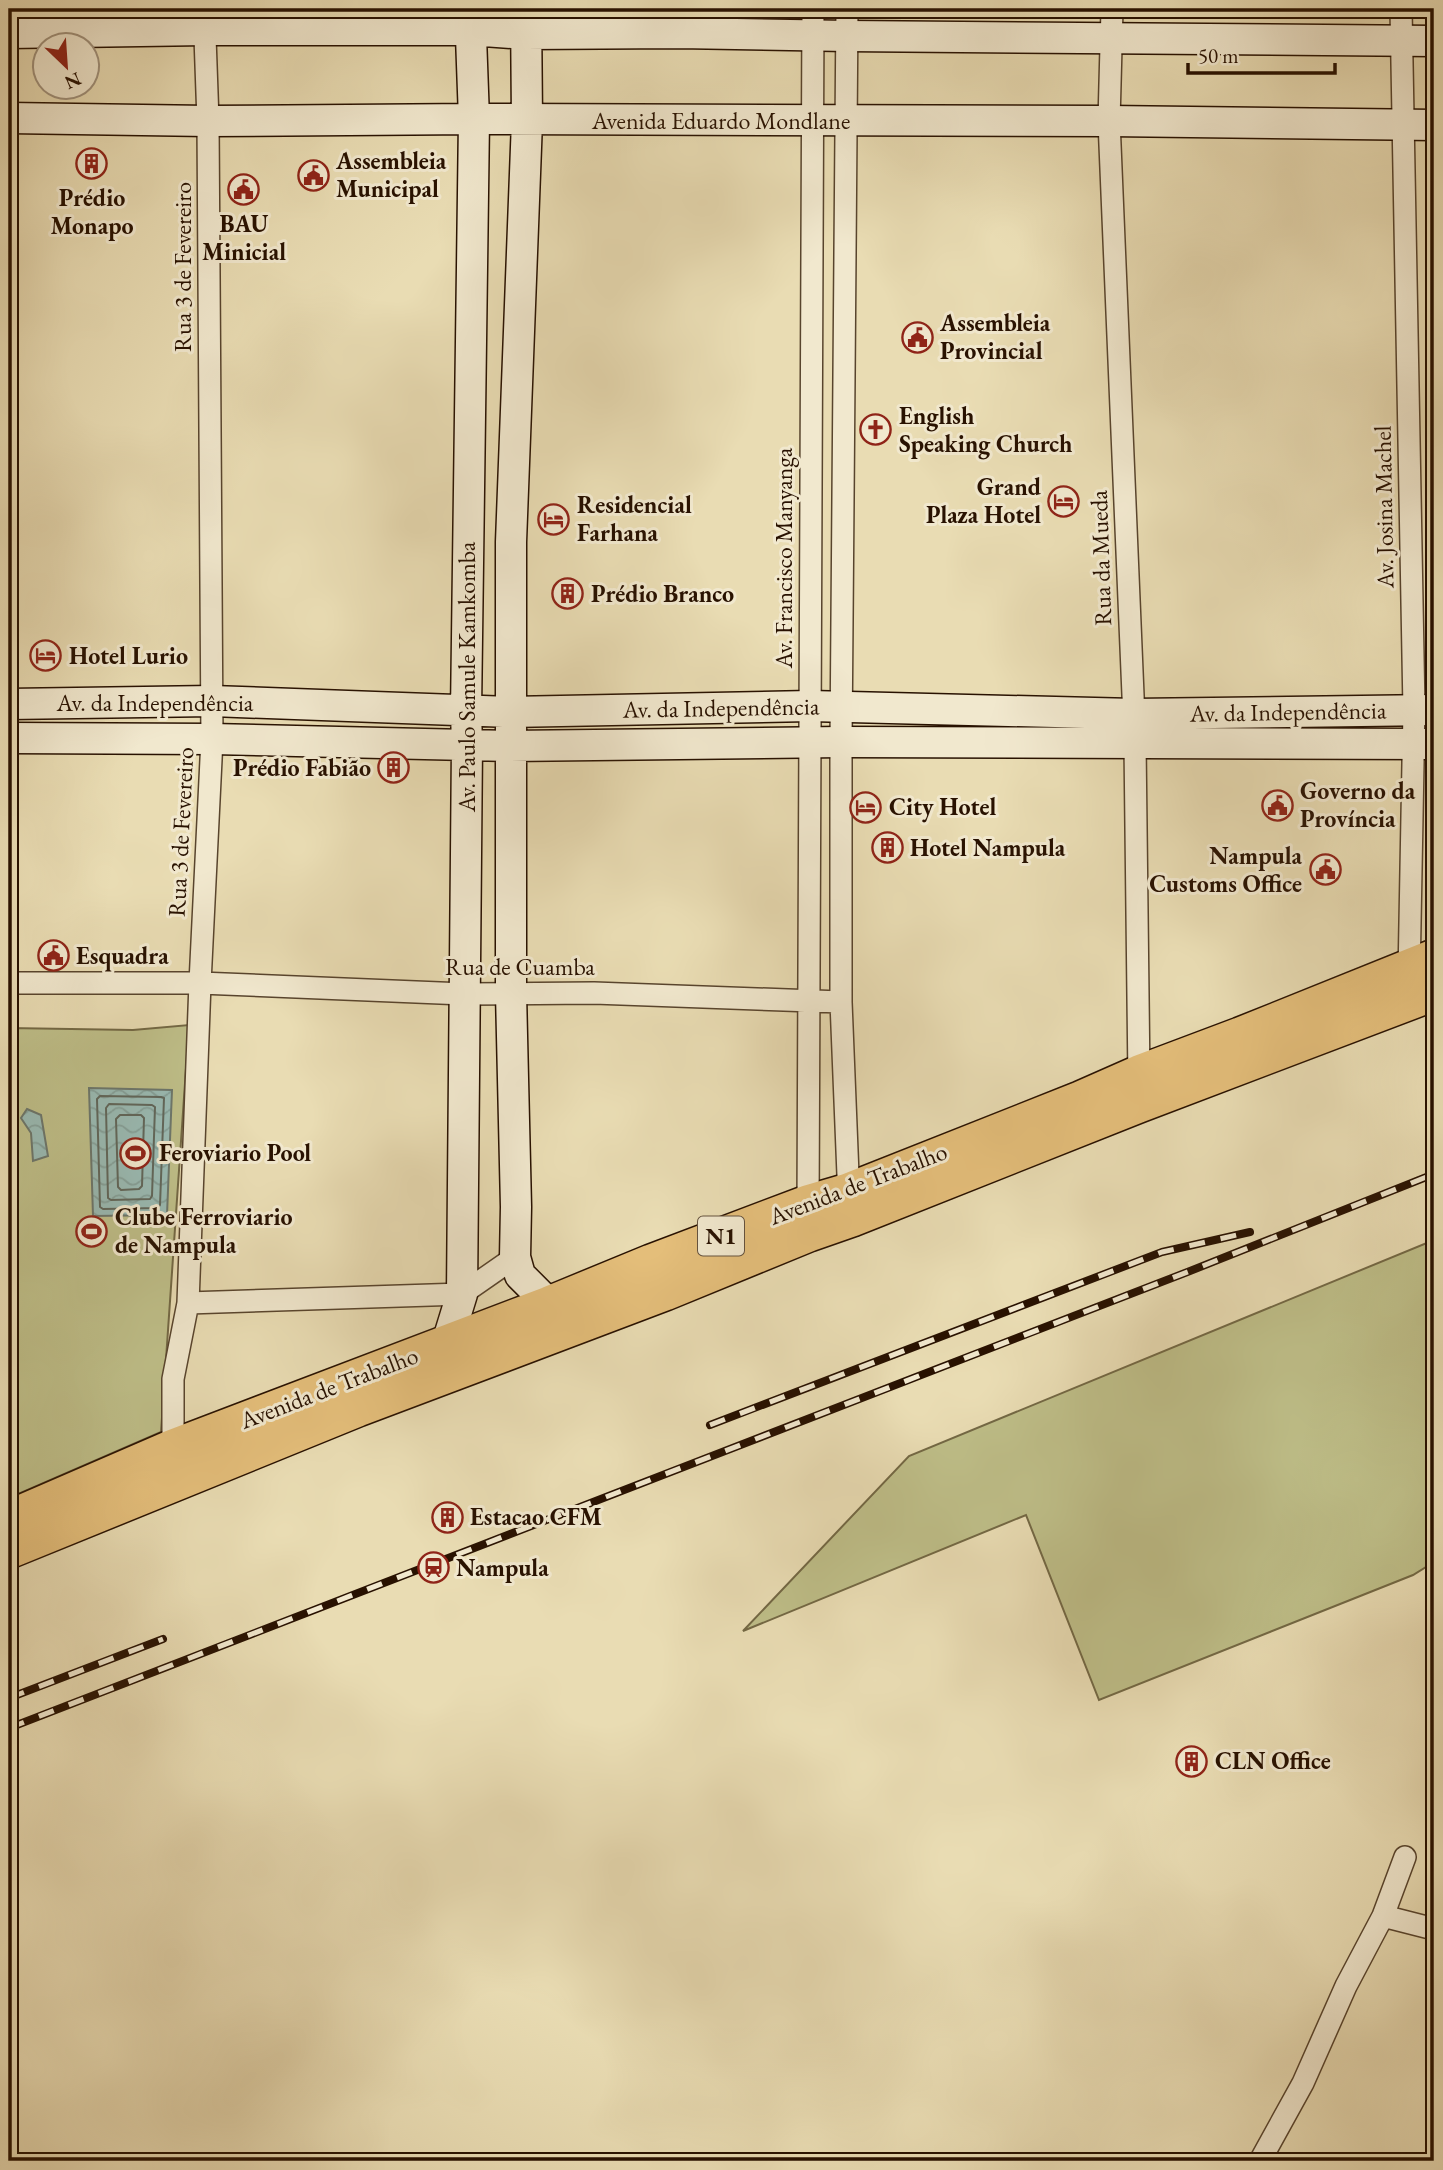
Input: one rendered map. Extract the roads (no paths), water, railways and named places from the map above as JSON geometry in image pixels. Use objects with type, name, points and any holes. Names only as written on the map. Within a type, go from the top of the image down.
[{"type":"highway","name":"Avenida de Trabalho","points":[[1139,1089],[1240,1035],[1422,962]]},
{"type":"highway","name":"Avenida de Trabalho","points":[[9,1518],[173,1447],[358,1409],[658,1277],[850,1205],[1139,1089],[1421,999]]},
{"type":"highway","name":"Avenida de Trabalho","points":[[9,1550],[277,1426],[447,1343],[549,1304],[658,1277]]},
{"type":"main road","points":[[9,33],[205,20],[526,21],[679,33],[813,22],[1112,23],[1401,42],[1434,41]]},
{"type":"main road","name":"Av. Paulo Samule Kamkomba","points":[[447,1343],[462,1294],[474,119],[470,20]]},
{"type":"main road","name":"Av. Paulo Samule Kamkomba","points":[[515,1257],[511,993],[511,542],[527,121],[526,21]]},
{"type":"main road","name":"Avenida Eduardo Mondlane","points":[[9,118],[208,121],[1109,121],[1434,125]]},
{"type":"main road","name":"Av. da Independência","points":[[9,704],[212,701],[466,712],[842,706],[1135,729],[1424,744]]},
{"type":"main road","name":"Av. da Independência","points":[[9,738],[212,739],[510,746],[809,743],[1135,729],[1424,710]]},
{"type":"main road","points":[[515,1257],[520,1275],[549,1304]]},
{"type":"street","name":"Av. Josina Machel","points":[[1401,9],[1402,124],[1424,710],[1421,999]]},
{"type":"street","name":"Rua 3 de Fevereiro","points":[[173,1447],[173,1379],[188,1303],[212,739],[205,20]]},
{"type":"street","name":"Av. Francisco Manyanga","points":[[808,1219],[813,22]]},
{"type":"street","points":[[847,23],[841,1002],[850,1205]]},
{"type":"street","name":"Rua da Mueda","points":[[1112,23],[1109,121],[1135,729],[1139,1089]]},
{"type":"street","name":"Rua de Cuamba","points":[[9,984],[200,983],[464,995],[594,993],[841,1002]]},
{"type":"street","points":[[188,1303],[462,1294],[515,1257]]},
{"type":"street","points":[[1259,2161],[1303,2083],[1346,1986],[1383,1916],[1405,1857]]},
{"type":"street","points":[[1383,1916],[1434,1929]]},
{"type":"water","points":[[89,1088],[172,1090],[167,1215],[93,1216]]},
{"type":"water","points":[[27,1109],[41,1115],[48,1156],[33,1161],[31,1133],[21,1118]]},
{"type":"railway","points":[[9,1728],[1434,1174]]},
{"type":"railway","points":[[710,1425],[1162,1252],[1250,1232]]},
{"type":"railway","points":[[9,1698],[163,1639]]},
{"type":"place","name":"Prédio Monapo","points":[[92,164]]},
{"type":"place","name":"Assembleia Municipal","points":[[313,175]]},
{"type":"place","name":"BAU Minicial","points":[[244,190]]},
{"type":"place","name":"Assembleia Provincial","points":[[917,337]]},
{"type":"place","name":"English Speaking Church","points":[[876,430]]},
{"type":"place","name":"Grand Plaza Hotel","points":[[1064,501]]},
{"type":"place","name":"Residencial Farhana","points":[[554,519]]},
{"type":"place","name":"Prédio Branco","points":[[568,594]]},
{"type":"place","name":"Hotel Lurio","points":[[46,656]]},
{"type":"place","name":"Prédio Fabião","points":[[394,768]]},
{"type":"place","name":"Governo da Província","points":[[1277,805]]},
{"type":"place","name":"City Hotel","points":[[866,807]]},
{"type":"place","name":"Hotel Nampula","points":[[887,848]]},
{"type":"place","name":"Nampula Customs Office","points":[[1325,870]]},
{"type":"place","name":"Esquadra","points":[[53,956]]},
{"type":"place","name":"Feroviario Pool","points":[[136,1153]]},
{"type":"place","name":"Clube Ferroviario de Nampula","points":[[92,1231]]},
{"type":"place","name":"Estacao CFM","points":[[447,1517]]},
{"type":"place","name":"Nampula","points":[[433,1568]]},
{"type":"place","name":"CLN Office","points":[[1192,1761]]}]
